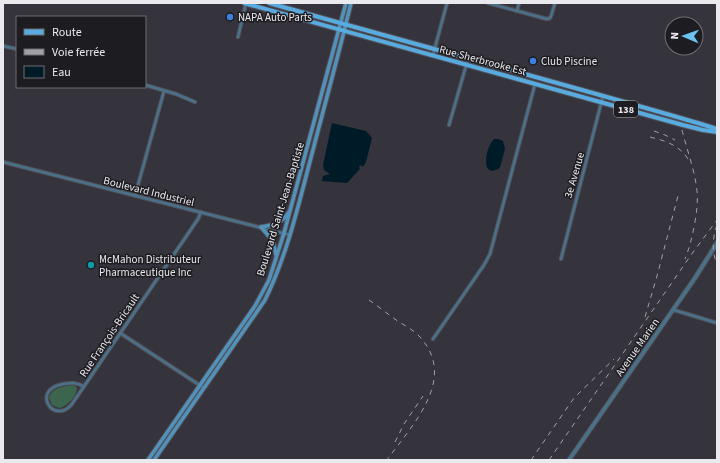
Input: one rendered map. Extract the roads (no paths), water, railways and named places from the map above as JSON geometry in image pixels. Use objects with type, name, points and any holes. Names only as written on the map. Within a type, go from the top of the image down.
[{"type":"main road","name":"Rue Sherbrooke Est","points":[[245,3],[696,129],[717,130]]},
{"type":"main road","name":"Rue Sherbrooke Est","points":[[270,3],[537,77],[702,124],[717,130]]},
{"type":"main road","name":"Boulevard Saint-Jean-Baptiste","points":[[344,23],[346,3]]},
{"type":"main road","name":"Boulevard Saint-Jean-Baptiste","points":[[148,460],[255,306],[269,280],[292,206],[323,92],[351,3]]},
{"type":"main road","points":[[280,13],[282,7]]},
{"type":"main road","name":"Boulevard Saint-Jean-Baptiste","points":[[154,460],[265,300],[281,265],[328,93],[342,30]]},
{"type":"main road","points":[[392,44],[394,38]]},
{"type":"main road","points":[[486,70],[487,64]]},
{"type":"main road","points":[[500,74],[502,68]]},
{"type":"main road","points":[[535,84],[537,77]]},
{"type":"main road","points":[[323,92],[328,93]]},
{"type":"main road","points":[[319,106],[324,108]]},
{"type":"main road","points":[[304,163],[309,164]]},
{"type":"main road","points":[[275,262],[276,248],[273,241],[261,227],[277,224],[285,218],[292,206]]},
{"type":"street","points":[[238,37],[245,3]]},
{"type":"street","points":[[433,56],[447,3]]},
{"type":"street","points":[[488,3],[549,19],[552,16],[555,3]]},
{"type":"street","points":[[517,11],[519,3]]},
{"type":"street","points":[[3,46],[16,49]]},
{"type":"street","points":[[449,125],[468,59]]},
{"type":"street","points":[[433,339],[490,254],[535,84]]},
{"type":"street","points":[[146,85],[195,102]]},
{"type":"street","points":[[135,196],[164,91]]},
{"type":"street","name":"3e Avenue","points":[[561,259],[603,96]]},
{"type":"street","name":"Boulevard Industriel","points":[[3,162],[290,235]]},
{"type":"street","name":"Rue François-Bricault","points":[[83,386],[74,382],[53,387],[47,393],[46,400],[55,410],[59,411],[65,410],[72,404],[198,219],[201,212]]},
{"type":"street","name":"Avenue Marien","points":[[569,460],[674,310],[717,243]]},
{"type":"street","points":[[674,310],[717,323]]},
{"type":"street","points":[[120,333],[204,388]]},
{"type":"water","points":[[332,123],[366,131],[372,138],[366,162],[363,167],[361,165],[359,167],[360,169],[347,183],[322,181],[323,176],[330,174],[324,170],[323,165]]},
{"type":"water","points":[[494,139],[503,141],[505,149],[500,167],[492,171],[488,169],[486,158],[488,149]]},
{"type":"railway","points":[[682,130],[695,176],[697,191],[697,207],[694,225],[685,259]]},
{"type":"railway","points":[[654,131],[675,140]]},
{"type":"railway","points":[[650,137],[672,144],[681,150],[688,159]]},
{"type":"railway","points":[[645,317],[679,192]]},
{"type":"railway","points":[[549,460],[691,255],[717,220]]},
{"type":"railway","points":[[717,225],[713,245],[717,265]]},
{"type":"railway","points":[[369,300],[419,336],[430,352],[434,368],[433,384],[427,401],[419,416],[387,460]]},
{"type":"railway","points":[[531,460],[574,398],[614,359]]},
{"type":"railway","points":[[395,442],[404,424],[423,396]]},
{"type":"place","name":"NAPA Auto Parts","points":[[230,17]]},
{"type":"place","name":"Club Piscine","points":[[533,61]]},
{"type":"place","name":"McMahon Distributeur Pharmaceutique Inc","points":[[91,265]]}]
